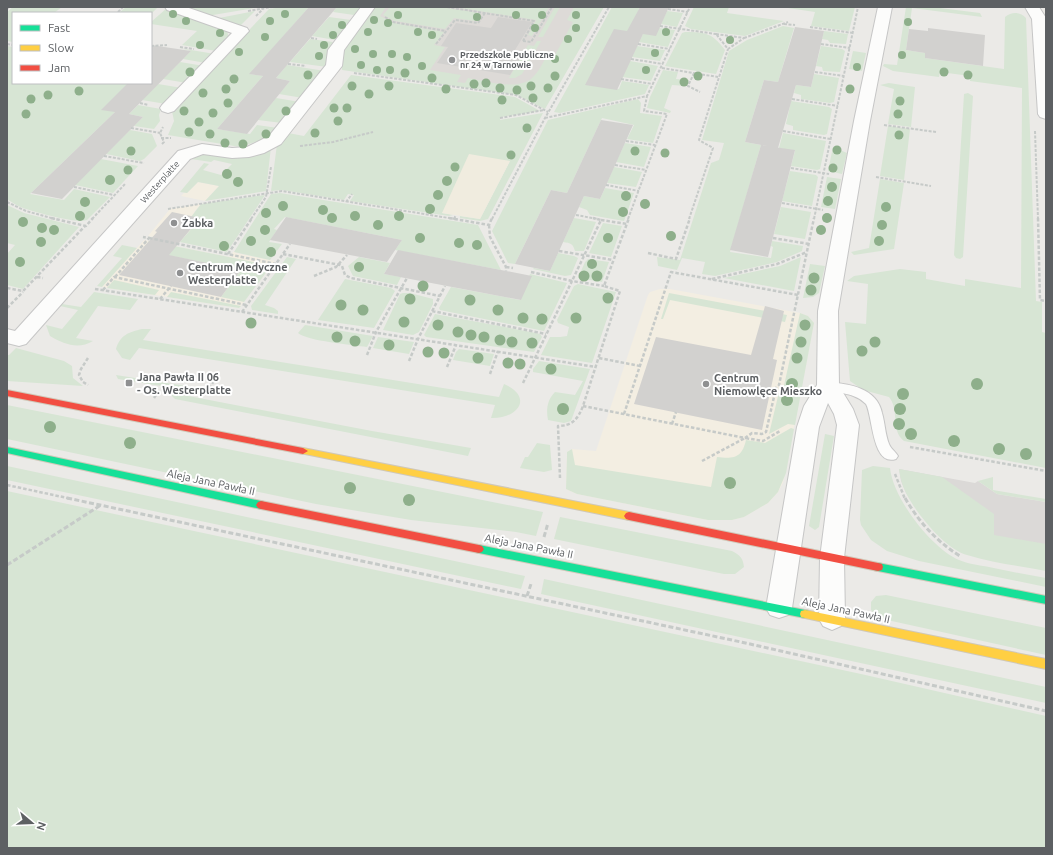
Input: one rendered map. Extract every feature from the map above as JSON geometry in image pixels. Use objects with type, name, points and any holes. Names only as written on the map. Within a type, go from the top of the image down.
[{"type":"main road","points":[[7,393],[554,500],[832,558],[1046,600]]},
{"type":"main road","name":"Aleja Jana Pawła II","points":[[7,450],[357,525],[537,559],[832,618],[1046,664]]},
{"type":"street","points":[[168,108],[242,31],[172,7]]},
{"type":"street","points":[[832,618],[832,558],[848,425],[846,415],[828,386],[828,311],[862,121],[885,7]]},
{"type":"street","points":[[1017,7],[1030,7],[1039,19],[1045,70],[1046,104]]},
{"type":"street","name":"Westerplatte","points":[[7,336],[19,339],[184,155],[202,149],[249,152],[271,146],[332,70],[336,62],[336,50],[374,11]]},
{"type":"street","points":[[779,608],[809,421],[815,406],[828,386]]},
{"type":"lane","points":[[828,386],[856,392],[869,399],[874,406],[883,447],[891,456]]},
{"type":"path","points":[[118,12],[123,7]]},
{"type":"path","points":[[447,7],[534,21],[522,41],[531,42],[552,7]]},
{"type":"path","points":[[506,271],[506,267],[490,237],[489,225],[548,112],[609,7]]},
{"type":"path","points":[[604,286],[667,114],[644,110],[647,96],[662,68],[690,7]]},
{"type":"path","points":[[583,406],[744,438],[752,433],[762,434],[766,432],[776,388],[779,385],[858,7]]},
{"type":"path","points":[[668,9],[688,12]]},
{"type":"path","points":[[374,11],[393,22],[446,31]]},
{"type":"path","points":[[436,44],[455,20],[478,23],[485,13]]},
{"type":"path","points":[[648,254],[676,258],[713,148],[699,140],[728,49],[744,38],[788,22]]},
{"type":"path","points":[[782,24],[795,25]]},
{"type":"path","points":[[660,26],[744,38]]},
{"type":"path","points":[[810,27],[853,33]]},
{"type":"path","points":[[716,34],[728,49]]},
{"type":"path","points":[[638,44],[670,49]]},
{"type":"path","points":[[821,44],[876,52]]},
{"type":"path","points":[[152,46],[167,45]]},
{"type":"path","points":[[631,59],[663,64]]},
{"type":"path","points":[[288,64],[516,95],[548,112]]},
{"type":"path","points":[[662,68],[718,77]]},
{"type":"path","points":[[814,72],[870,80]]},
{"type":"path","points":[[694,73],[688,86],[700,92]]},
{"type":"path","points":[[621,79],[653,84]]},
{"type":"path","points":[[545,118],[647,96]]},
{"type":"path","points":[[792,99],[838,106]]},
{"type":"path","points":[[159,147],[164,142],[160,133],[166,120],[166,112],[168,108]]},
{"type":"path","points":[[500,118],[544,110]]},
{"type":"path","points":[[862,121],[936,132]]},
{"type":"path","points":[[132,128],[160,133]]},
{"type":"path","points":[[1035,128],[1040,300],[1046,301]]},
{"type":"path","points":[[784,131],[831,139]]},
{"type":"path","points":[[228,254],[268,192],[271,146],[333,142],[373,132]]},
{"type":"path","points":[[626,141],[655,145]]},
{"type":"path","points":[[104,156],[144,163]]},
{"type":"path","points":[[139,169],[149,158]]},
{"type":"path","points":[[615,165],[646,170]]},
{"type":"path","points":[[791,168],[823,174],[852,175],[931,186]]},
{"type":"path","points":[[7,308],[129,179]]},
{"type":"path","points":[[606,185],[639,191]]},
{"type":"path","points":[[74,187],[114,195]]},
{"type":"path","points":[[163,214],[168,208],[268,192],[282,192],[489,225]]},
{"type":"path","points":[[346,202],[352,194]]},
{"type":"path","points":[[7,202],[17,208],[86,226]]},
{"type":"path","points":[[782,203],[845,214]]},
{"type":"path","points":[[454,219],[456,215]]},
{"type":"path","points":[[576,215],[626,224]]},
{"type":"path","points":[[523,383],[600,220]]},
{"type":"path","points":[[108,240],[136,245],[148,232]]},
{"type":"path","points":[[143,237],[276,264]]},
{"type":"path","points":[[103,290],[149,238]]},
{"type":"path","points":[[773,238],[809,244]]},
{"type":"path","points":[[242,312],[290,244]]},
{"type":"path","points":[[559,251],[613,260]]},
{"type":"path","points":[[712,279],[777,264],[807,252]]},
{"type":"path","points":[[283,254],[340,265],[347,277],[440,296]]},
{"type":"path","points":[[314,276],[340,265],[347,255]]},
{"type":"path","points":[[506,267],[513,268]]},
{"type":"path","points":[[528,596],[554,500],[560,485],[558,426],[574,424],[579,418],[620,291],[604,286],[532,272]]},
{"type":"path","points":[[624,414],[671,272],[798,295]]},
{"type":"path","points":[[36,277],[103,290],[596,367]]},
{"type":"path","points":[[114,277],[170,288],[246,306]]},
{"type":"path","points":[[367,355],[376,332],[407,278]]},
{"type":"path","points":[[409,361],[418,339],[445,286]]},
{"type":"path","points":[[7,288],[23,291]]},
{"type":"path","points":[[160,299],[170,288]]},
{"type":"path","points":[[432,311],[546,334]]},
{"type":"path","points":[[447,368],[456,345]]},
{"type":"path","points":[[490,374],[498,351]]},
{"type":"path","points":[[599,358],[640,366]]},
{"type":"path","points":[[154,398],[158,392],[162,390],[200,394],[208,390],[214,381]]},
{"type":"path","points":[[672,424],[676,412]]},
{"type":"path","points":[[891,456],[897,482],[910,508],[936,538],[948,549],[962,557]]},
{"type":"path","points":[[7,485],[741,642],[1046,711]]},
{"type":"path","points":[[7,565],[101,505]]},
{"type":"shaded area","name":"Przedszkole Publiczne nr 24 w Tarnowie","points":[[378,7],[593,7],[537,96],[344,69]]},
{"type":"shaded area","points":[[198,182],[219,186],[205,201],[181,196],[184,193],[187,193]]},
{"type":"shaded area","points":[[201,204],[194,212],[200,218],[180,242],[148,236],[170,209]]},
{"type":"shaded area","points":[[144,240],[229,257],[234,251],[236,253],[275,261],[239,308],[102,287]]},
{"type":"shaded area","points":[[660,289],[670,289],[800,313],[808,316],[814,323],[783,483],[778,492],[768,503],[744,517],[732,520],[708,520],[577,494],[566,489],[567,452],[572,449],[596,451],[648,295],[650,292]]},
{"type":"shaded area","points":[[899,469],[975,483],[978,481],[997,494],[1046,502],[1046,569],[975,555],[947,543],[930,526],[906,493],[901,481]]},
{"type":"green space","points":[[13,7],[62,7],[55,12],[12,12],[12,42],[7,41],[7,12]]},
{"type":"green space","points":[[126,7],[158,7],[152,13],[120,12]]},
{"type":"green space","points":[[181,7],[261,7],[207,16]]},
{"type":"green space","points":[[281,7],[309,7],[250,74],[263,76],[217,129],[250,134],[257,125],[278,128],[271,137],[240,147],[168,135],[174,121],[172,111],[269,9]]},
{"type":"green space","points":[[337,7],[360,8],[354,15],[333,12]]},
{"type":"green space","points":[[374,7],[386,7],[380,16],[394,23],[444,32],[434,45],[445,47],[430,70],[461,75],[457,82],[465,83],[468,78],[510,85],[526,82],[532,78],[539,70],[548,54],[555,55],[573,22],[567,20],[574,7],[604,7],[545,109],[517,95],[342,70],[341,50]]},
{"type":"green space","points":[[390,7],[441,7],[480,13],[475,21],[454,18],[445,29],[395,21],[383,15]]},
{"type":"green space","points":[[454,7],[549,7],[532,36],[528,35],[536,20]]},
{"type":"green space","points":[[555,7],[560,7],[543,37],[538,37]]},
{"type":"green space","points":[[612,7],[640,7],[602,86],[619,89],[622,81],[649,85],[645,94],[560,113],[554,112]]},
{"type":"green space","points":[[694,7],[729,7],[727,13],[784,21],[745,36],[691,29],[685,26]]},
{"type":"green space","points":[[781,7],[855,7],[849,31],[811,26],[815,12]]},
{"type":"green space","points":[[906,7],[932,7],[980,13],[982,17],[912,8],[906,50],[925,53],[925,58],[1004,69],[1005,17],[1016,13],[1022,14],[1026,18],[1036,301],[1042,302],[1042,332],[1046,333],[1046,468],[904,441],[897,431],[894,408],[889,397],[863,390],[850,381],[845,322],[866,324],[868,284],[847,281],[854,276],[900,269],[926,272],[926,279],[965,286],[965,279],[1021,288],[1022,88],[970,81],[970,76],[940,72],[939,77],[893,71],[883,66],[884,64],[897,65]]},
{"type":"green space","points":[[167,8],[227,31],[229,38],[216,51],[182,45],[197,31],[152,24],[152,21]]},
{"type":"green space","points":[[255,11],[239,27],[214,19]]},
{"type":"green space","points":[[667,11],[683,13],[677,27],[661,24]]},
{"type":"green space","points":[[329,17],[351,20],[335,40],[312,36]]},
{"type":"green space","points":[[783,26],[794,28],[778,82],[764,80],[745,142],[761,145],[730,252],[771,258],[773,247],[771,246],[772,241],[803,246],[802,251],[777,262],[715,276],[702,274],[705,262],[682,258],[677,270],[658,266],[657,257],[680,260],[711,163],[719,160],[724,143],[702,140],[729,51],[747,40]]},
{"type":"green space","points":[[659,28],[675,30],[668,47],[639,42],[643,34]]},
{"type":"green space","points":[[824,31],[848,34],[846,44],[830,43],[828,40],[822,39]]},
{"type":"green space","points":[[698,32],[708,35],[716,40],[725,50],[716,74],[665,66],[682,33]]},
{"type":"green space","points":[[310,39],[333,42],[328,51],[327,67],[290,62]]},
{"type":"green space","points":[[537,41],[541,41],[522,74],[515,78],[509,78],[528,45],[534,46]]},
{"type":"green space","points":[[7,46],[12,47],[12,84],[128,84],[115,112],[30,194],[64,200],[74,189],[110,197],[87,220],[82,221],[46,215],[21,207],[7,199]]},
{"type":"green space","points":[[637,46],[665,50],[660,61],[632,57]]},
{"type":"green space","points":[[821,46],[842,49],[845,51],[840,72],[823,71],[822,67],[816,66]]},
{"type":"green space","points":[[179,48],[215,54],[206,63],[183,59],[191,51]]},
{"type":"green space","points":[[853,51],[866,53],[862,71],[849,69]]},
{"type":"green space","points":[[630,61],[658,66],[651,81],[622,77]]},
{"type":"green space","points":[[180,62],[204,66],[187,83],[163,79]]},
{"type":"green space","points":[[287,65],[325,71],[303,98],[279,94],[290,81],[276,78]]},
{"type":"green space","points":[[663,70],[678,72],[676,79],[689,80],[686,86],[672,85],[664,108],[671,111],[670,113],[647,108],[650,97]]},
{"type":"green space","points":[[814,74],[839,78],[834,102],[830,103],[801,99],[801,95],[794,93],[796,85],[811,87]]},
{"type":"green space","points":[[351,75],[515,97],[540,111],[501,117],[500,120],[543,113],[488,219],[480,221],[460,218],[460,216],[480,219],[510,161],[442,213],[453,215],[449,216],[350,201],[354,195],[348,194],[344,200],[282,190],[271,191],[277,144],[288,133],[304,136]]},
{"type":"green space","points":[[889,83],[915,87],[911,127],[888,124],[894,89],[880,85]]},
{"type":"green space","points":[[158,84],[182,88],[166,104],[142,100]]},
{"type":"green space","points":[[968,93],[973,96],[963,257],[960,259],[956,258],[954,255],[964,94]]},
{"type":"green space","points":[[276,98],[300,102],[282,123],[258,120]]},
{"type":"green space","points":[[638,99],[641,103],[640,113],[662,116],[653,143],[627,139],[634,125],[602,118],[567,193],[551,190],[515,264],[508,263],[492,231],[548,120]]},
{"type":"green space","points":[[791,101],[829,107],[832,109],[827,134],[824,135],[793,130],[793,126],[786,124]]},
{"type":"green space","points":[[138,105],[161,109],[159,115],[160,121],[154,129],[134,126],[143,117],[129,114]]},
{"type":"green space","points":[[888,126],[910,129],[904,180],[880,176]]},
{"type":"green space","points":[[130,130],[152,134],[157,146],[140,161],[106,154]]},
{"type":"green space","points":[[783,133],[826,141],[820,169],[817,170],[791,166],[795,151],[779,148]]},
{"type":"green space","points":[[625,143],[651,147],[644,167],[616,162]]},
{"type":"green space","points":[[271,147],[266,191],[205,201],[219,186],[198,182],[187,193],[180,192],[204,163],[209,164],[203,170],[221,175],[232,164],[214,160],[211,162],[191,159],[202,154],[247,157]]},
{"type":"green space","points":[[833,147],[847,153],[842,174],[828,171]]},
{"type":"green space","points":[[101,159],[138,166],[113,193],[75,185]]},
{"type":"green space","points":[[614,167],[642,172],[636,187],[607,183]]},
{"type":"green space","points":[[790,171],[816,175],[818,177],[812,206],[782,201]]},
{"type":"green space","points":[[827,177],[841,179],[835,209],[821,207]]},
{"type":"green space","points":[[880,179],[904,183],[894,249],[854,255],[851,252],[869,248]]},
{"type":"green space","points":[[605,188],[634,193],[624,221],[590,215],[587,210],[579,207],[584,196],[600,199]]},
{"type":"green space","points":[[280,193],[478,225],[501,270],[395,250],[402,240],[285,217],[274,229],[277,230],[269,242],[282,244],[270,260],[234,252],[271,194]]},
{"type":"green space","points":[[265,195],[227,252],[180,242],[200,219],[191,217],[201,204]]},
{"type":"green space","points":[[7,205],[24,213],[79,227],[23,289],[7,285],[7,254],[15,245],[7,243]]},
{"type":"green space","points":[[781,207],[811,212],[805,239],[774,234]]},
{"type":"green space","points":[[574,218],[596,222],[584,251],[575,251],[571,244],[563,242]]},
{"type":"green space","points":[[603,223],[622,226],[611,257],[589,253]]},
{"type":"green space","points":[[149,241],[264,264],[260,269],[268,270],[244,302],[221,297],[241,270],[142,250]]},
{"type":"green space","points":[[122,245],[137,248],[102,287],[97,286],[122,258],[113,256]]},
{"type":"green space","points":[[558,253],[578,258],[571,275],[565,276],[533,269],[550,271]]},
{"type":"green space","points":[[287,257],[296,259],[265,305],[274,308],[278,311],[278,314],[252,310],[251,306]]},
{"type":"green space","points":[[359,257],[390,263],[384,274],[401,277],[397,285],[353,276],[348,266]]},
{"type":"green space","points":[[801,257],[794,291],[724,278],[780,266]]},
{"type":"green space","points":[[588,259],[609,262],[602,282],[578,278],[585,262]]},
{"type":"green space","points":[[810,264],[825,266],[819,293],[813,297],[803,298]]},
{"type":"green space","points":[[530,274],[567,283],[544,331],[440,310],[439,308],[451,287],[520,300]]},
{"type":"green space","points":[[345,279],[391,288],[395,291],[374,328],[318,320]]},
{"type":"green space","points":[[114,280],[159,290],[155,295],[107,288]]},
{"type":"green space","points":[[578,284],[616,292],[592,363],[541,355],[550,337],[567,336],[569,327],[558,323],[557,320],[574,286]]},
{"type":"green space","points":[[94,292],[138,299],[130,310],[98,306],[76,338],[93,341],[87,344],[71,345],[50,336],[46,325],[62,329],[78,310],[60,306],[62,304],[81,307]]},
{"type":"green space","points":[[171,292],[241,306],[239,308],[167,297]]},
{"type":"green space","points":[[410,293],[433,299],[433,304],[419,332],[413,335],[383,330],[400,294]]},
{"type":"green space","points":[[669,293],[787,315],[785,322],[670,300],[663,319],[661,319]]},
{"type":"green space","points":[[800,313],[808,316],[814,323],[795,425],[788,424],[769,434],[779,392],[783,390]]},
{"type":"green space","points":[[435,314],[536,333],[540,334],[542,337],[534,352],[426,337],[424,335]]},
{"type":"green space","points":[[305,325],[373,336],[367,347],[331,342],[303,336],[298,333]]},
{"type":"green space","points":[[151,329],[143,340],[499,397],[504,384],[513,389],[518,395],[520,401],[519,406],[509,415],[491,418],[495,405],[139,348],[130,360],[122,358],[116,349],[120,340],[133,331]]},
{"type":"green space","points":[[378,337],[414,342],[409,354],[373,348]]},
{"type":"green space","points":[[16,348],[64,361],[72,366],[73,378],[83,386],[7,381],[7,355],[9,355]]},
{"type":"green space","points":[[459,349],[494,354],[490,366],[453,360]]},
{"type":"green space","points":[[539,361],[590,369],[571,421],[564,423],[548,420],[547,409],[549,402],[555,392],[575,395],[583,381],[533,372],[533,369]]},
{"type":"green space","points":[[116,375],[200,389],[198,392],[118,379]]},
{"type":"green space","points":[[170,394],[178,394],[372,431],[471,448],[468,456],[175,399]]},
{"type":"green space","points":[[7,405],[543,512],[536,536],[516,532],[411,520],[316,504],[7,439]]},
{"type":"green space","points":[[791,428],[794,429],[786,473],[778,492],[768,503],[744,517],[732,520],[708,520],[577,494],[566,489],[567,452],[572,449],[575,465],[711,487],[717,457],[728,458],[736,456],[742,451],[746,440],[765,443]]},
{"type":"green space","points":[[825,434],[834,436],[819,527],[815,530],[809,526]]},
{"type":"green space","points":[[537,443],[550,445],[552,470],[544,472],[520,468],[525,457],[528,457]]},
{"type":"green space","points":[[7,466],[525,576],[521,589],[7,480]]},
{"type":"green space","points":[[873,466],[890,468],[898,493],[915,521],[937,545],[948,554],[959,560],[970,563],[1046,578],[1046,587],[919,561],[887,551],[871,540],[861,525],[860,520],[862,470]]},
{"type":"green space","points":[[899,469],[942,477],[994,514],[994,535],[1046,544],[1046,571],[977,558],[958,551],[950,546],[924,520],[911,501],[903,487]]},
{"type":"green space","points":[[993,477],[993,490],[1046,499],[1046,502],[997,494],[978,481]]},
{"type":"green space","points":[[7,491],[861,674],[1046,716],[1046,848],[7,848]]},
{"type":"green space","points":[[560,517],[732,551],[741,557],[744,567],[735,574],[724,574],[554,539]]},
{"type":"green space","points":[[544,579],[1046,687],[1046,703],[541,594]]},
{"type":"green space","points":[[886,595],[1046,628],[1046,655],[878,618],[871,610],[871,602],[876,596]]},
{"type":"sand","points":[[469,154],[510,161],[480,219],[442,213]]},
{"type":"building","points":[[309,7],[337,7],[276,78],[290,81],[247,134],[217,129],[263,76],[249,74]]},
{"type":"building","points":[[640,7],[669,7],[656,36],[643,34],[617,90],[585,85],[614,29],[627,31]]},
{"type":"building","points":[[498,17],[532,22],[515,50],[524,52],[510,75],[437,63],[448,47],[441,46],[456,23],[491,28]]},
{"type":"building","points":[[795,27],[824,31],[811,87],[796,85],[778,148],[745,142],[764,80],[778,82]]},
{"type":"building","points":[[928,28],[985,35],[983,66],[925,58],[925,53],[906,50],[909,29],[928,31]]},
{"type":"building","points":[[152,45],[191,51],[129,114],[143,117],[62,199],[31,193],[115,112],[101,110],[127,84],[152,84]]},
{"type":"building","points":[[601,120],[633,125],[600,199],[584,196],[550,271],[515,264],[551,190],[567,193]]},
{"type":"building","points":[[761,145],[795,150],[768,257],[730,250]]},
{"type":"building","name":"Centrum Medyczne Westerplatte","points":[[172,212],[200,218],[169,255],[241,270],[221,297],[119,275],[157,232],[155,231]]},
{"type":"building","points":[[286,217],[402,240],[387,262],[270,240]]},
{"type":"building","points":[[398,250],[532,276],[521,300],[384,274]]},
{"type":"building","name":"Centrum Niemowlęce Mieszko","points":[[765,306],[784,311],[773,359],[777,360],[762,430],[634,404],[656,337],[751,355]]},
{"type":"traffic: fast","points":[[7,450],[261,505]]},
{"type":"traffic: fast","points":[[479,549],[805,614]]},
{"type":"traffic: fast","points":[[878,567],[1046,600]]},
{"type":"traffic: slow","points":[[303,451],[629,516]]},
{"type":"traffic: slow","points":[[805,614],[1046,664]]},
{"type":"traffic: jam","points":[[7,393],[303,451]]},
{"type":"traffic: jam","points":[[261,505],[479,549]]},
{"type":"traffic: jam","points":[[629,516],[878,567]]},
{"type":"place","name":"Przedszkole Publiczne nr 24 w Tarnowie","points":[[452,60]]},
{"type":"place","name":"Żabka","points":[[174,223]]},
{"type":"place","name":"Centrum Medyczne Westerplatte","points":[[180,273]]},
{"type":"place","name":"Jana Pawła II 06 - Os. Westerplatte","points":[[129,383]]},
{"type":"place","name":"Centrum Niemowlęce Mieszko","points":[[706,384]]}]
